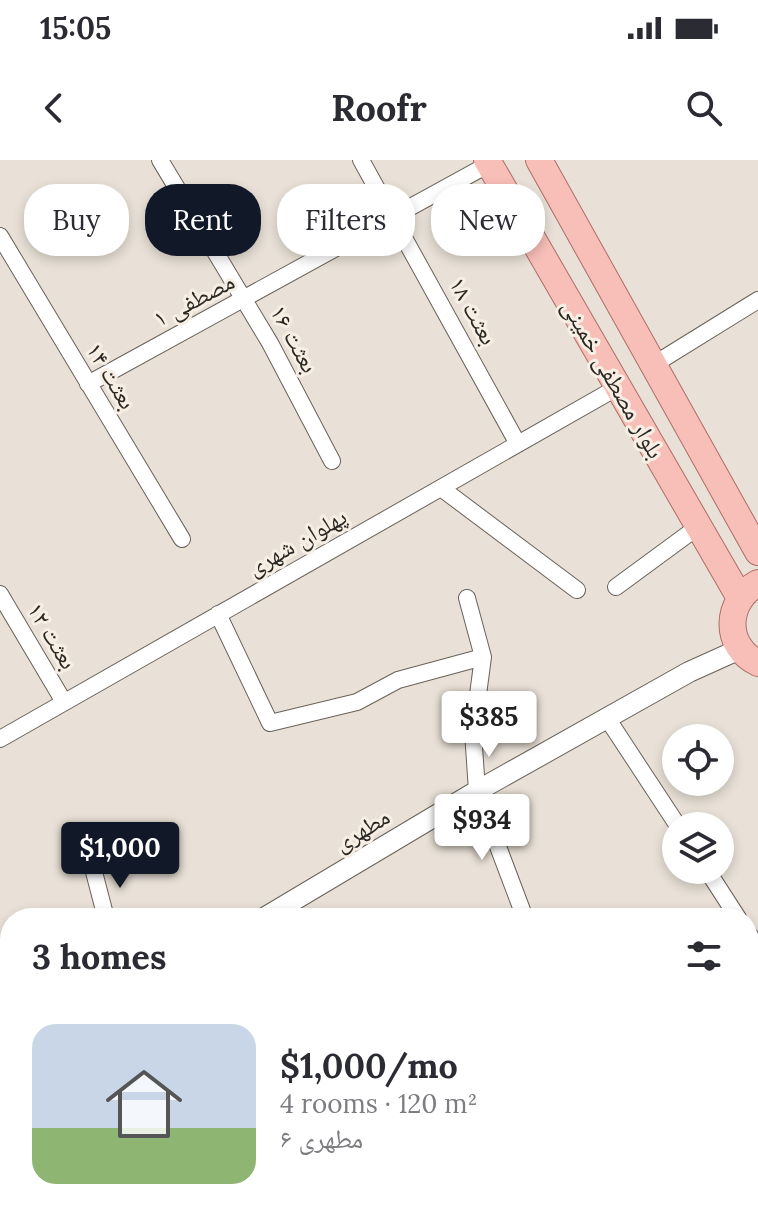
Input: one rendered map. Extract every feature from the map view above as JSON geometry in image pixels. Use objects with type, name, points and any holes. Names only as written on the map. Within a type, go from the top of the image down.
[{"type":"main road","name":"بلوار مصطفی خمینی","points":[[539,160],[758,552]]},
{"type":"main road","name":"بلوار مصطفی خمینی","points":[[488,162],[699,526],[749,590]]},
{"type":"main road","points":[[749,590],[733,610],[731,623],[734,637],[749,656]]},
{"type":"street","name":"بعثت ۱۶","points":[[160,160],[245,300],[332,461]]},
{"type":"street","name":"بعثت ۱۸","points":[[361,160],[375,184]]},
{"type":"street","name":"مصطفی ۱","points":[[415,205],[488,162]]},
{"type":"street","name":"بعثت ۱۴","points":[[0,236],[182,539]]},
{"type":"street","name":"مصطفی ۱","points":[[88,384],[325,256]]},
{"type":"street","name":"بعثت ۱۸","points":[[415,256],[518,444]]},
{"type":"street","points":[[653,365],[758,300]]},
{"type":"street","name":"پهلوان شهری","points":[[0,739],[618,387]]},
{"type":"street","points":[[441,488],[577,590]]},
{"type":"street","points":[[616,587],[699,526]]},
{"type":"street","name":"بعثت ۱۲","points":[[0,594],[64,702]]},
{"type":"street","points":[[467,598],[483,657],[473,732],[477,791],[521,908]]},
{"type":"street","points":[[218,614],[270,723],[357,702],[398,680],[483,657]]},
{"type":"street","name":"مطهری","points":[[281,908],[477,791],[689,672],[749,656]]},
{"type":"street","points":[[607,718],[669,812]]},
{"type":"street","points":[[94,872],[103,908]]},
{"type":"street","points":[[716,884],[732,908]]}]
